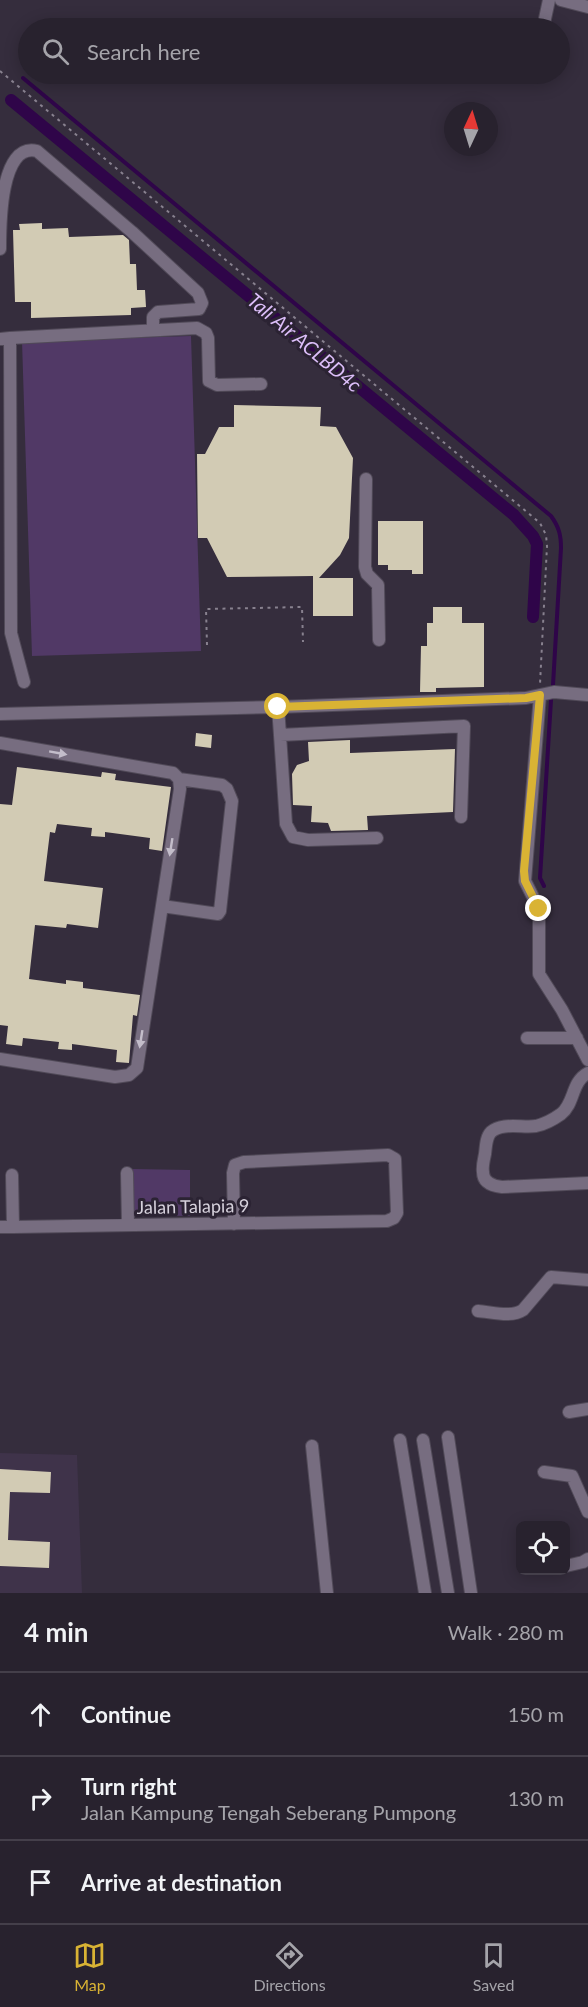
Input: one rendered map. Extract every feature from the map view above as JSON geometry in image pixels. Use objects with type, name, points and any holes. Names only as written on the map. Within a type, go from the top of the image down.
[{"type":"street","points":[[545,18],[549,0]]},
{"type":"street","points":[[561,0],[588,7]]},
{"type":"street","points":[[0,249],[2,201],[10,165],[24,151],[37,151],[132,232],[198,293],[202,303],[199,309],[158,312],[153,317],[153,330]]},
{"type":"street","points":[[24,682],[6,634],[5,338],[153,330],[202,330],[208,338],[210,381],[217,385],[261,384]]},
{"type":"street","points":[[366,479],[365,567],[366,574],[378,585],[379,640]]},
{"type":"street","points":[[0,714],[526,698],[561,692],[588,695]]},
{"type":"street","points":[[540,695],[525,881],[539,909],[538,974],[562,1010],[588,1060]]},
{"type":"street","points":[[278,707],[286,824],[293,837],[308,840],[377,838]]},
{"type":"street","points":[[280,735],[464,726],[461,817]]},
{"type":"street","points":[[0,743],[173,773],[179,779],[222,785],[227,789],[232,801],[220,911],[218,914],[162,906]]},
{"type":"street","points":[[0,1059],[115,1077],[129,1075],[137,1068],[180,789],[179,779]]},
{"type":"street","points":[[527,1038],[577,1038]]},
{"type":"street","points":[[588,1073],[577,1083],[565,1110],[549,1122],[536,1126],[499,1127],[493,1130],[486,1142],[483,1173],[484,1179],[489,1184],[502,1187],[588,1183]]},
{"type":"street","name":"Jalan Talapia 9","points":[[6,1227],[234,1224],[387,1221],[394,1218],[397,1213],[395,1159],[388,1155],[244,1162],[235,1165],[233,1173],[234,1224]]},
{"type":"street","points":[[127,1173],[128,1225]]},
{"type":"street","points":[[6,1227],[12,1175]]},
{"type":"street","points":[[478,1311],[519,1313],[551,1277],[588,1280]]},
{"type":"street","points":[[569,1412],[588,1409]]},
{"type":"street","points":[[448,1437],[471,1593]]},
{"type":"street","points":[[400,1440],[425,1593]]},
{"type":"street","points":[[423,1440],[448,1593]]},
{"type":"street","points":[[312,1446],[327,1593]]},
{"type":"street","points":[[544,1472],[572,1476],[588,1512]]},
{"type":"street","points":[[570,1565],[583,1562],[588,1558]]},
{"type":"path","points":[[0,71],[540,523],[548,546],[540,695]]},
{"type":"path","points":[[207,645],[206,609],[302,607],[303,642]]},
{"type":"shaded area","points":[[191,336],[201,651],[32,656],[22,341]]},
{"type":"shaded area","points":[[132,1169],[190,1170],[190,1216],[132,1215]]},
{"type":"shaded area","points":[[0,1453],[77,1455],[82,1593],[0,1593]]},
{"type":"building","points":[[42,223],[42,229],[68,228],[69,237],[123,235],[129,240],[130,264],[136,264],[137,290],[145,290],[146,307],[131,308],[131,315],[31,318],[31,302],[15,302],[13,230],[20,230],[19,224]]},
{"type":"building","points":[[234,405],[321,407],[320,426],[336,427],[353,458],[349,538],[340,555],[319,578],[353,578],[353,616],[313,616],[313,576],[227,577],[207,538],[198,538],[197,454],[205,454],[219,427],[234,427]]},
{"type":"building","points":[[378,521],[423,521],[423,574],[412,574],[412,570],[388,570],[388,565],[378,565]]},
{"type":"building","points":[[433,607],[462,607],[462,623],[484,623],[484,687],[436,688],[436,692],[420,692],[421,646],[427,646],[427,623],[433,623]]},
{"type":"building","points":[[196,733],[212,735],[211,748],[195,746]]},
{"type":"building","points":[[350,740],[350,753],[455,749],[453,812],[367,816],[368,830],[331,831],[328,823],[311,822],[312,806],[293,805],[292,774],[297,765],[309,761],[308,742]]},
{"type":"building","points":[[17,767],[101,777],[102,772],[116,774],[115,780],[171,787],[162,851],[149,849],[150,838],[105,832],[105,837],[91,836],[92,828],[57,824],[55,833],[50,832],[44,881],[103,888],[98,928],[67,924],[66,928],[35,925],[29,979],[66,984],[66,980],[83,982],[83,988],[140,995],[137,1016],[133,1015],[129,1063],[116,1062],[117,1050],[72,1044],[72,1050],[58,1049],[59,1042],[23,1038],[22,1046],[6,1044],[8,1026],[0,1025],[0,804],[12,805]]},
{"type":"building","points":[[0,1469],[51,1472],[50,1493],[10,1492],[8,1540],[50,1542],[49,1568],[0,1566]]},
{"type":"waterway","points":[[30,84],[551,516],[561,539],[553,685]]},
{"type":"waterway","name":"Tali Air ACLBD4c","points":[[11,100],[514,515],[533,536],[537,544],[533,617]]},
{"type":"waterway","points":[[544,886],[540,878],[551,700]]},
{"type":"route","points":[[278,707],[526,698],[540,695],[524,871],[527,887],[539,909]]}]
